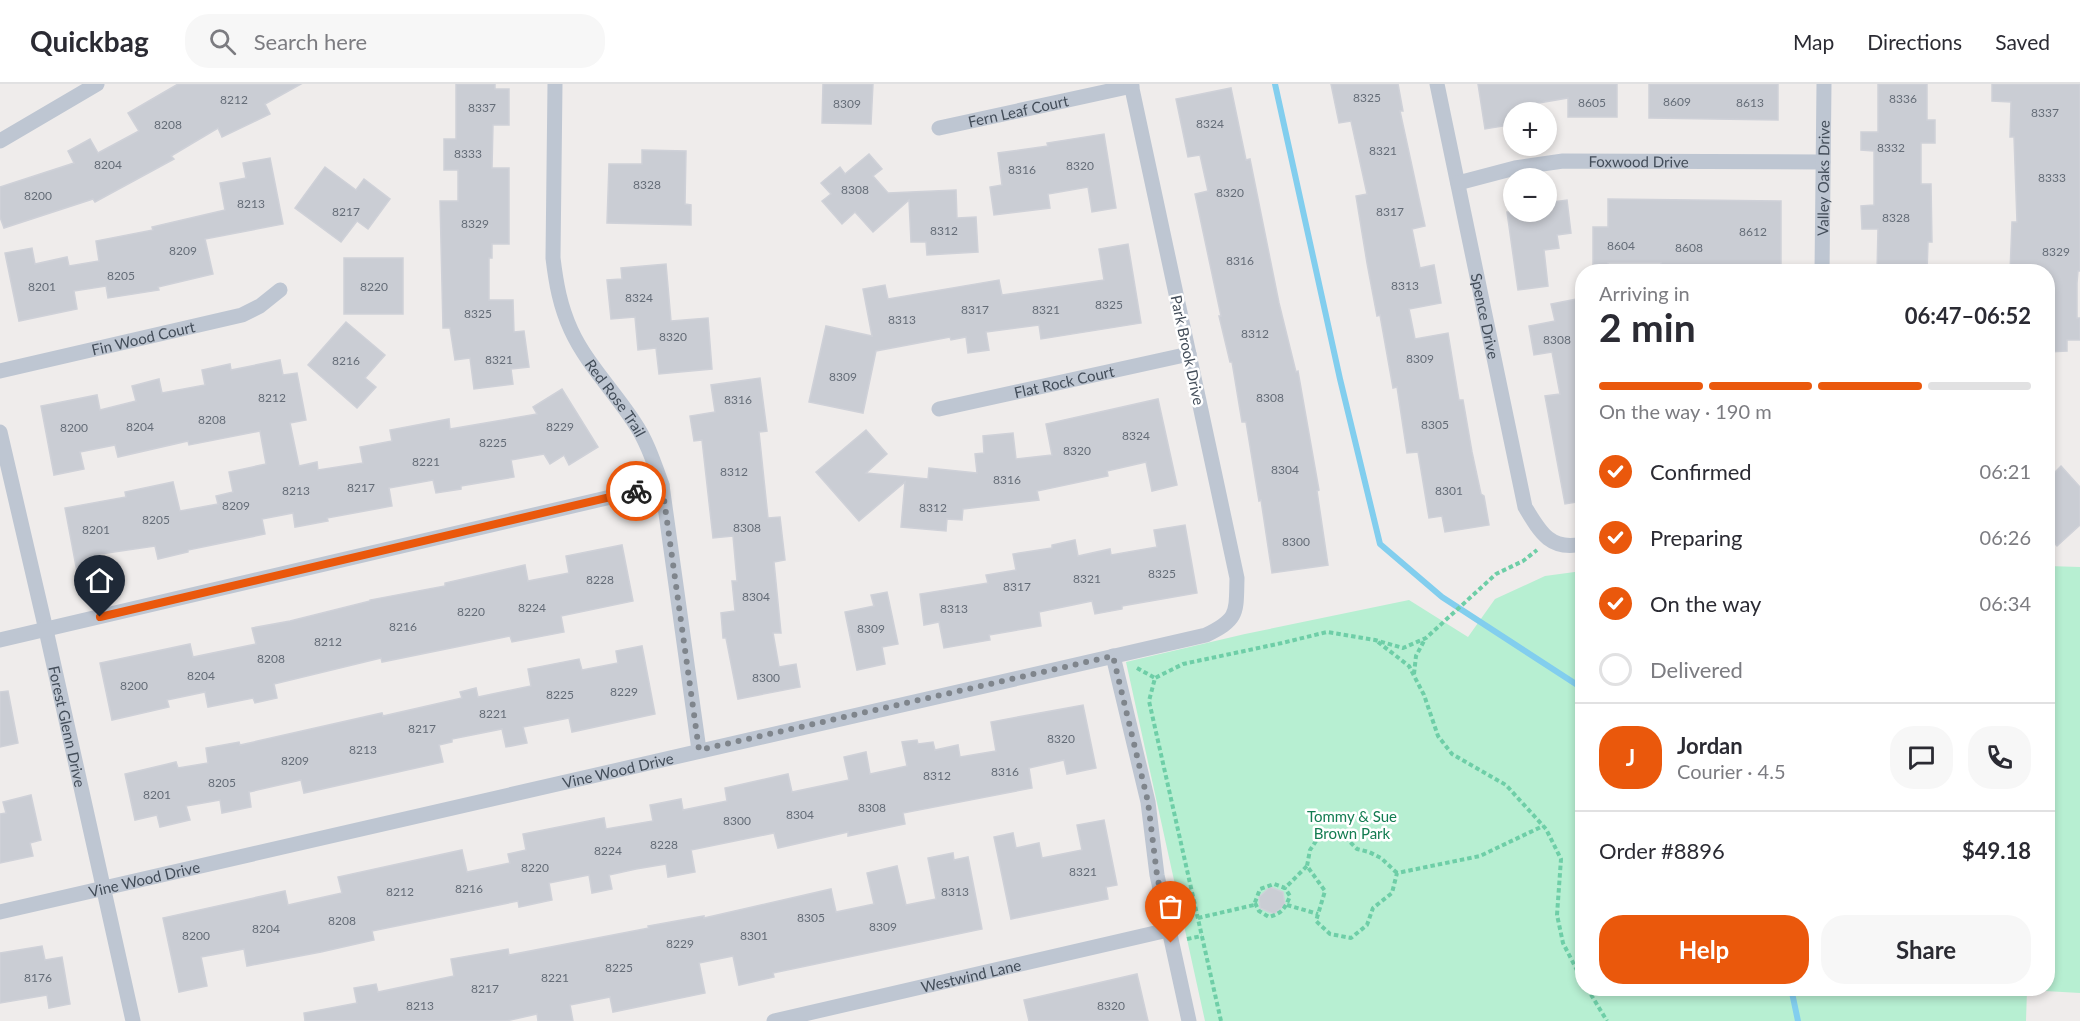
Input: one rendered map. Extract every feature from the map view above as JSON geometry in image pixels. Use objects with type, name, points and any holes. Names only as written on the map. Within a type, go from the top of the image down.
[{"type":"street","points":[[0,141],[97,84]]},
{"type":"street","name":"Red Rose Trail","points":[[555,84],[553,258],[562,309],[572,332],[600,376],[634,422],[651,453],[662,485],[699,750]]},
{"type":"street","name":"Spence Drive","points":[[1437,84],[1525,507],[1539,530],[1550,541]]},
{"type":"street","name":"Valley Oaks Drive","points":[[1822,264],[1824,84]]},
{"type":"street","name":"Fern Leaf Court","points":[[939,128],[1132,85]]},
{"type":"street","name":"Park Brook Drive","points":[[1132,85],[1237,578],[1237,601],[1233,617]]},
{"type":"street","name":"Foxwood Drive","points":[[1458,183],[1515,168],[1563,160],[1823,162]]},
{"type":"street","name":"Fin Wood Court","points":[[0,371],[242,315],[260,306],[280,290]]},
{"type":"street","name":"Flat Rock Court","points":[[939,409],[1189,354]]},
{"type":"street","name":"Forest Glenn Drive","points":[[0,432],[133,1021]]},
{"type":"street","points":[[0,640],[662,485]]},
{"type":"street","points":[[1550,541],[1563,545],[1575,544]]},
{"type":"street","name":"Vine Wood Drive","points":[[0,912],[1206,634],[1224,626],[1233,617]]},
{"type":"street","points":[[1113,656],[1148,802],[1157,875],[1190,1021]]},
{"type":"street","name":"Westwind Lane","points":[[774,1021],[1168,930]]},
{"type":"path","points":[[1221,1021],[1149,701],[1155,678],[1183,664],[1327,632],[1375,640],[1403,648],[1426,638],[1496,574],[1523,561],[1550,541]]},
{"type":"path","points":[[1414,676],[1416,656],[1426,638]]},
{"type":"path","points":[[1375,640],[1409,666],[1424,695],[1438,736],[1452,754],[1506,785],[1543,826],[1561,859],[1557,915],[1563,943],[1575,966]]},
{"type":"path","points":[[1397,873],[1480,856],[1543,826]]},
{"type":"path","points":[[1285,888],[1307,866],[1310,850],[1320,835],[1343,835],[1357,849],[1381,858],[1397,873]]},
{"type":"path","points":[[1307,866],[1325,891],[1316,921],[1330,934],[1351,938],[1367,925],[1373,908],[1392,893],[1397,873]]},
{"type":"path","points":[[1198,918],[1254,905],[1254,903],[1260,889],[1274,884],[1285,888],[1290,896],[1287,905],[1279,914],[1269,917],[1259,911],[1254,903]]},
{"type":"path","points":[[1287,905],[1318,914]]},
{"type":"path","points":[[1592,996],[1606,1021]]},
{"type":"green space","name":"Tommy & Sue Brown Park","points":[[2055,566],[2080,567],[2080,993],[2055,992]]},
{"type":"green space","name":"Tommy & Sue Brown Park","points":[[1575,572],[1575,996],[2027,996],[2026,1021],[1205,1021],[1126,662],[1245,634],[1409,600],[1468,637],[1495,599],[1545,576]]},
{"type":"building","points":[[178,84],[301,84],[265,104],[270,114],[222,137],[218,128],[171,156],[174,159],[95,202],[93,199],[4,228],[0,217],[0,187],[74,163],[68,151],[90,139],[98,153],[139,131],[128,113]]},
{"type":"building","points":[[456,84],[495,84],[495,89],[509,89],[509,125],[493,125],[492,168],[509,168],[509,244],[492,244],[492,258],[489,258],[489,300],[513,300],[514,332],[524,331],[529,367],[511,369],[513,384],[474,389],[470,358],[455,360],[450,328],[443,328],[440,201],[458,201],[458,170],[444,170],[444,139],[456,139]]},
{"type":"building","points":[[823,84],[873,84],[871,124],[822,123]]},
{"type":"building","points":[[1331,84],[1398,84],[1403,111],[1400,111],[1425,226],[1412,229],[1420,268],[1434,265],[1441,303],[1409,309],[1415,339],[1448,333],[1459,400],[1463,400],[1489,525],[1445,532],[1442,516],[1429,518],[1418,452],[1407,453],[1397,387],[1393,388],[1380,315],[1377,316],[1356,196],[1367,194],[1351,121],[1339,123]]},
{"type":"building","points":[[1478,84],[1617,84],[1617,117],[1568,117],[1568,98],[1545,102],[1503,102],[1503,126],[1485,129]]},
{"type":"building","points":[[1649,84],[1778,84],[1778,120],[1649,118]]},
{"type":"building","points":[[1878,84],[1927,84],[1927,120],[1935,120],[1935,143],[1921,143],[1921,184],[1931,184],[1932,242],[1928,242],[1927,264],[1877,264],[1878,229],[1862,229],[1861,206],[1874,205],[1874,151],[1861,150],[1861,132],[1878,132]]},
{"type":"building","points":[[1992,84],[2080,84],[2080,271],[2078,271],[2077,283],[2077,318],[2080,318],[2080,340],[2067,340],[2067,351],[2055,352],[2055,264],[2010,264],[2012,222],[2017,222],[2014,137],[2010,137],[2011,102],[1992,101]]},
{"type":"building","points":[[1231,88],[1246,160],[1250,159],[1279,303],[1296,372],[1298,371],[1319,490],[1317,491],[1328,565],[1272,573],[1246,422],[1242,422],[1232,362],[1230,362],[1219,316],[1221,316],[1195,194],[1208,191],[1200,155],[1188,157],[1176,99]]},
{"type":"building","points":[[1104,134],[1116,208],[1092,212],[1088,187],[1048,194],[1050,208],[994,215],[990,187],[1002,185],[998,153],[1048,146],[1047,143]]},
{"type":"building","points":[[642,150],[686,151],[685,204],[691,205],[691,225],[607,223],[609,164],[642,164]]},
{"type":"building","points":[[869,154],[882,169],[873,176],[888,193],[956,190],[957,218],[976,217],[978,252],[927,255],[926,242],[911,242],[909,200],[873,232],[855,212],[842,224],[822,201],[831,194],[821,183],[840,167],[845,174]]},
{"type":"building","points":[[270,158],[283,224],[205,239],[213,274],[158,287],[159,290],[108,298],[106,286],[74,291],[77,309],[19,321],[5,253],[32,248],[35,264],[67,257],[69,266],[99,261],[96,241],[153,230],[152,227],[225,210],[220,183],[246,178],[243,163]]},
{"type":"building","points":[[325,167],[356,190],[364,179],[390,199],[368,229],[357,221],[341,242],[295,208]]},
{"type":"building","points":[[1608,199],[1781,201],[1781,264],[1593,264],[1593,227],[1608,227]]},
{"type":"building","points":[[1567,200],[1571,233],[1557,235],[1559,248],[1544,250],[1548,286],[1518,290],[1508,222],[1557,222],[1557,201]]},
{"type":"building","points":[[1128,244],[1141,323],[1041,339],[1039,325],[986,332],[989,350],[968,353],[966,337],[951,340],[950,337],[876,351],[863,413],[809,402],[826,326],[872,336],[863,289],[885,285],[888,299],[999,280],[1002,295],[1104,280],[1099,249]]},
{"type":"building","points":[[344,258],[403,258],[403,314],[344,314]]},
{"type":"building","points":[[666,264],[671,321],[708,318],[712,369],[659,374],[656,348],[638,350],[635,317],[611,319],[607,280],[622,279],[621,268]]},
{"type":"building","points":[[1575,299],[1575,502],[1565,504],[1545,396],[1560,394],[1552,352],[1534,355],[1529,326],[1555,321],[1551,304]]},
{"type":"building","points":[[346,322],[385,355],[365,378],[376,387],[357,408],[308,365]]},
{"type":"building","points":[[280,360],[283,375],[297,373],[306,420],[290,423],[299,466],[317,462],[318,470],[363,463],[360,447],[392,441],[390,430],[449,419],[450,429],[537,414],[533,407],[562,389],[598,447],[569,465],[564,455],[550,464],[544,454],[511,460],[514,477],[461,486],[461,489],[436,493],[433,480],[389,488],[392,506],[327,518],[328,521],[295,527],[293,513],[262,519],[265,534],[188,550],[188,552],[158,559],[155,546],[100,554],[103,573],[78,577],[65,508],[126,497],[125,492],[173,482],[180,511],[218,504],[216,496],[233,492],[229,472],[266,464],[260,431],[189,445],[188,441],[118,457],[115,445],[80,452],[84,469],[54,475],[41,406],[97,395],[100,410],[136,401],[132,386],[159,379],[162,393],[205,385],[202,370],[230,364],[231,370]]},
{"type":"building","points":[[760,378],[767,431],[759,432],[768,518],[780,517],[785,560],[774,562],[781,633],[773,633],[779,667],[796,664],[800,687],[738,699],[726,638],[723,638],[721,613],[735,611],[732,581],[737,581],[733,536],[713,538],[702,440],[694,441],[690,416],[715,412],[711,385]]},
{"type":"building","points":[[1158,399],[1177,485],[1152,491],[1146,462],[1107,471],[1108,476],[1037,491],[1039,500],[963,509],[962,520],[947,519],[946,531],[901,527],[905,482],[859,521],[816,472],[866,430],[887,454],[866,473],[928,479],[929,468],[977,473],[975,454],[984,453],[983,436],[1013,433],[1016,459],[1052,455],[1046,424]]},
{"type":"building","points":[[2061,466],[2080,487],[2080,525],[2057,546],[2055,544],[2055,472]]},
{"type":"building","points":[[1185,525],[1197,593],[1122,606],[1122,609],[1095,614],[1092,601],[1039,612],[1041,626],[989,635],[990,640],[944,648],[939,622],[924,625],[920,594],[988,583],[986,575],[1016,570],[1013,554],[1052,548],[1052,545],[1075,540],[1078,556],[1110,549],[1111,555],[1157,547],[1154,530]]},
{"type":"building","points":[[622,545],[633,601],[561,616],[564,632],[512,642],[510,636],[382,662],[381,658],[274,684],[277,698],[255,703],[253,698],[208,707],[205,692],[167,700],[169,707],[112,720],[100,663],[190,644],[193,657],[256,644],[252,628],[290,621],[370,600],[445,586],[445,583],[525,565],[528,581],[569,573],[566,556]]},
{"type":"building","points":[[887,592],[898,644],[882,647],[885,664],[857,670],[845,612],[874,606],[871,595]]},
{"type":"building","points":[[642,646],[655,714],[572,732],[569,718],[523,727],[527,743],[506,747],[502,729],[452,739],[452,742],[439,745],[443,762],[304,793],[301,780],[249,792],[251,807],[222,813],[220,800],[186,806],[190,820],[160,827],[157,815],[135,820],[125,774],[176,762],[178,768],[208,763],[206,748],[239,742],[240,745],[382,713],[383,716],[462,698],[460,692],[476,688],[478,697],[531,686],[528,669],[579,659],[582,670],[618,663],[616,651]]},
{"type":"building","points":[[8,691],[18,743],[0,747],[0,692]]},
{"type":"building","points":[[1083,705],[1096,768],[1067,774],[1064,760],[1029,768],[1032,788],[903,813],[905,824],[848,836],[848,832],[778,848],[774,833],[691,850],[695,872],[668,877],[666,864],[636,869],[609,875],[612,889],[592,893],[589,875],[549,883],[552,900],[519,907],[518,901],[372,931],[374,940],[321,952],[247,966],[244,949],[201,957],[207,986],[179,992],[163,918],[285,891],[288,905],[342,893],[338,877],[462,850],[467,872],[510,863],[508,854],[526,850],[523,834],[604,818],[606,829],[653,821],[650,805],[681,799],[683,810],[727,801],[725,788],[788,774],[792,792],[849,780],[844,757],[866,752],[870,774],[907,766],[902,742],[917,740],[918,744],[933,742],[935,750],[958,745],[960,757],[996,751],[991,722]]},
{"type":"building","points":[[31,795],[41,840],[30,843],[33,856],[0,863],[0,814],[6,813],[3,802]]},
{"type":"building","points":[[1104,820],[1117,885],[1106,887],[1108,899],[1011,919],[994,837],[1013,833],[1016,848],[1039,843],[1042,858],[1082,850],[1077,825]]},
{"type":"building","points":[[953,853],[954,860],[968,857],[982,929],[773,973],[774,977],[739,985],[733,956],[699,963],[705,993],[613,1012],[610,997],[570,1005],[573,1021],[538,1021],[537,1014],[506,1021],[305,1021],[304,1013],[357,1003],[354,988],[376,984],[378,992],[454,976],[451,959],[508,949],[509,955],[649,928],[648,926],[704,916],[704,918],[831,889],[836,912],[874,904],[867,873],[897,866],[906,905],[936,899],[928,858]]},
{"type":"building","points":[[1270,887],[1283,892],[1285,905],[1274,914],[1260,908],[1259,897]]},
{"type":"building","points":[[42,946],[45,960],[62,957],[70,1004],[49,1008],[47,995],[0,1003],[0,953]]},
{"type":"building","points":[[1137,974],[1148,1021],[1029,1021],[1024,1000]]},
{"type":"waterway","points":[[1275,84],[1340,379],[1380,544],[1442,597],[1575,683]]},
{"type":"waterway","points":[[1793,996],[1798,1021]]},
{"type":"way so far","points":[[636,491],[662,485],[699,750],[1113,656],[1148,802],[1157,875],[1171,943]]},
{"type":"route","points":[[100,617],[636,491]]}]
